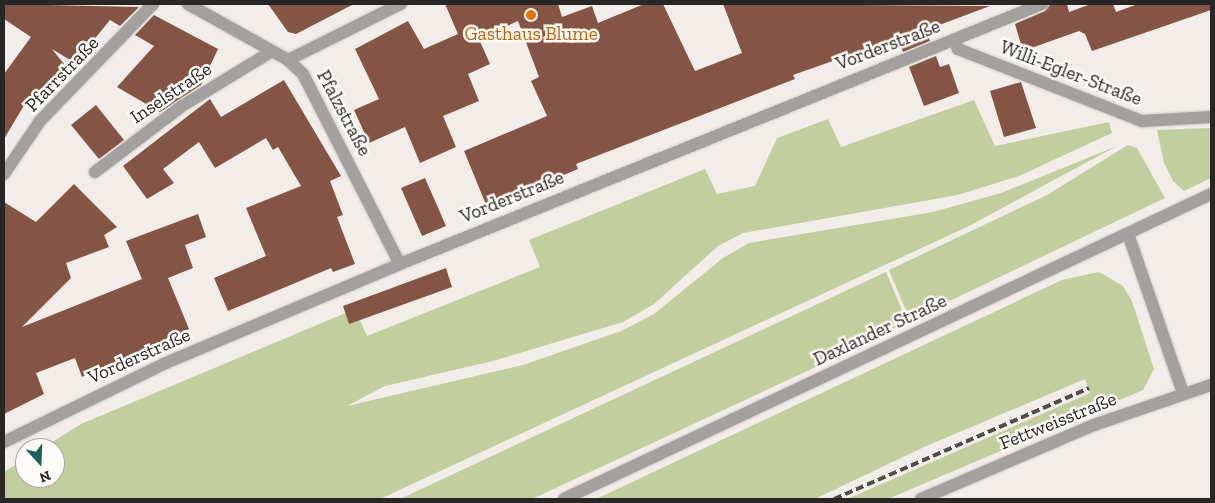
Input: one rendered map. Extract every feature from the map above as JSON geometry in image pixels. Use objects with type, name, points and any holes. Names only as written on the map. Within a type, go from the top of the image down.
[{"type":"street","name":"Pfarrstraße","points":[[4,174],[40,121],[153,4]]},
{"type":"street","name":"Pfalzstraße","points":[[188,4],[288,60],[315,94],[400,264]]},
{"type":"street","points":[[288,60],[400,4]]},
{"type":"street","name":"Vorderstraße","points":[[4,442],[166,363],[400,264],[1042,4]]},
{"type":"street","name":"Willi-Egler-Straße","points":[[954,40],[958,50],[1142,121],[1211,117]]},
{"type":"street","name":"Inselstraße","points":[[95,172],[182,106],[272,51]]},
{"type":"street","name":"Daxlander Straße","points":[[564,499],[1211,194]]},
{"type":"street","points":[[1128,234],[1183,393]]},
{"type":"street","name":"Fettweisstraße","points":[[921,499],[1094,425],[1211,385]]},
{"type":"green space","points":[[974,100],[995,146],[1109,122],[1112,133],[1019,176],[958,195],[743,233],[718,246],[654,304],[623,322],[493,361],[385,386],[347,406],[523,365],[621,331],[654,314],[723,258],[749,243],[933,212],[1001,193],[1117,146],[969,226],[380,499],[4,499],[4,472],[15,465],[15,488],[65,488],[65,438],[59,438],[81,424],[355,309],[367,336],[540,267],[529,240],[705,169],[717,194],[755,186],[777,138],[828,119],[841,147]]},
{"type":"green space","points":[[1211,128],[1211,178],[1184,191],[1173,181],[1164,163],[1157,130]]},
{"type":"green space","points":[[1128,145],[1137,148],[1165,198],[910,320],[889,270],[1047,195]]},
{"type":"green space","points":[[886,272],[907,322],[816,367],[532,499],[400,499]]},
{"type":"green space","points":[[1099,272],[1123,286],[1132,301],[1154,369],[1143,390],[888,499],[847,499],[1090,393],[1085,379],[924,447],[815,499],[596,499],[1062,280]]},
{"type":"building","points":[[4,4],[139,7],[120,26],[110,20],[75,63],[52,49],[64,64],[33,107],[26,102],[4,139],[4,74],[31,37],[4,19]]},
{"type":"building","points":[[268,4],[354,4],[296,34],[288,32]]},
{"type":"building","points":[[445,4],[558,4],[562,17],[592,6],[598,23],[644,4],[663,4],[695,71],[742,53],[723,4],[990,6],[926,30],[930,41],[903,52],[898,38],[793,75],[795,79],[576,164],[578,169],[487,207],[464,151],[547,116],[531,81],[539,77],[518,21],[479,39],[490,64],[468,74],[479,101],[443,116],[456,147],[420,163],[405,127],[369,143],[354,110],[379,99],[355,49],[408,21],[424,49],[458,34]]},
{"type":"building","points":[[1050,4],[1067,4],[1069,12],[1091,4],[1113,4],[1116,12],[1138,4],[1211,4],[1211,10],[1092,51],[1085,34],[1079,31],[1023,51],[1015,24],[1045,11]]},
{"type":"building","points":[[154,15],[218,49],[201,85],[160,112],[117,87],[154,46],[135,35]]},
{"type":"building","points":[[936,56],[940,67],[949,64],[959,93],[924,106],[909,67]]},
{"type":"building","points":[[284,80],[341,176],[330,181],[343,215],[337,217],[355,264],[333,272],[331,268],[228,311],[214,278],[266,256],[246,208],[301,186],[278,147],[273,150],[266,138],[215,168],[199,142],[163,169],[174,183],[147,199],[123,166],[210,99],[221,117]]},
{"type":"building","points":[[1021,82],[1036,128],[1004,137],[990,91]]},
{"type":"building","points":[[96,105],[124,140],[99,159],[71,125]]},
{"type":"building","points":[[425,178],[446,226],[422,236],[401,188]]},
{"type":"building","points":[[74,184],[117,227],[104,235],[109,247],[66,263],[71,278],[22,327],[142,279],[126,241],[198,214],[206,237],[185,245],[193,268],[168,278],[189,329],[82,377],[75,358],[36,373],[44,394],[4,414],[4,202],[36,222]]},
{"type":"building","points":[[446,268],[452,287],[349,324],[343,306]]},
{"type":"railway","points":[[834,499],[1089,388]]},
{"type":"place","name":"Gasthaus Blume","points":[[531,15]]}]
